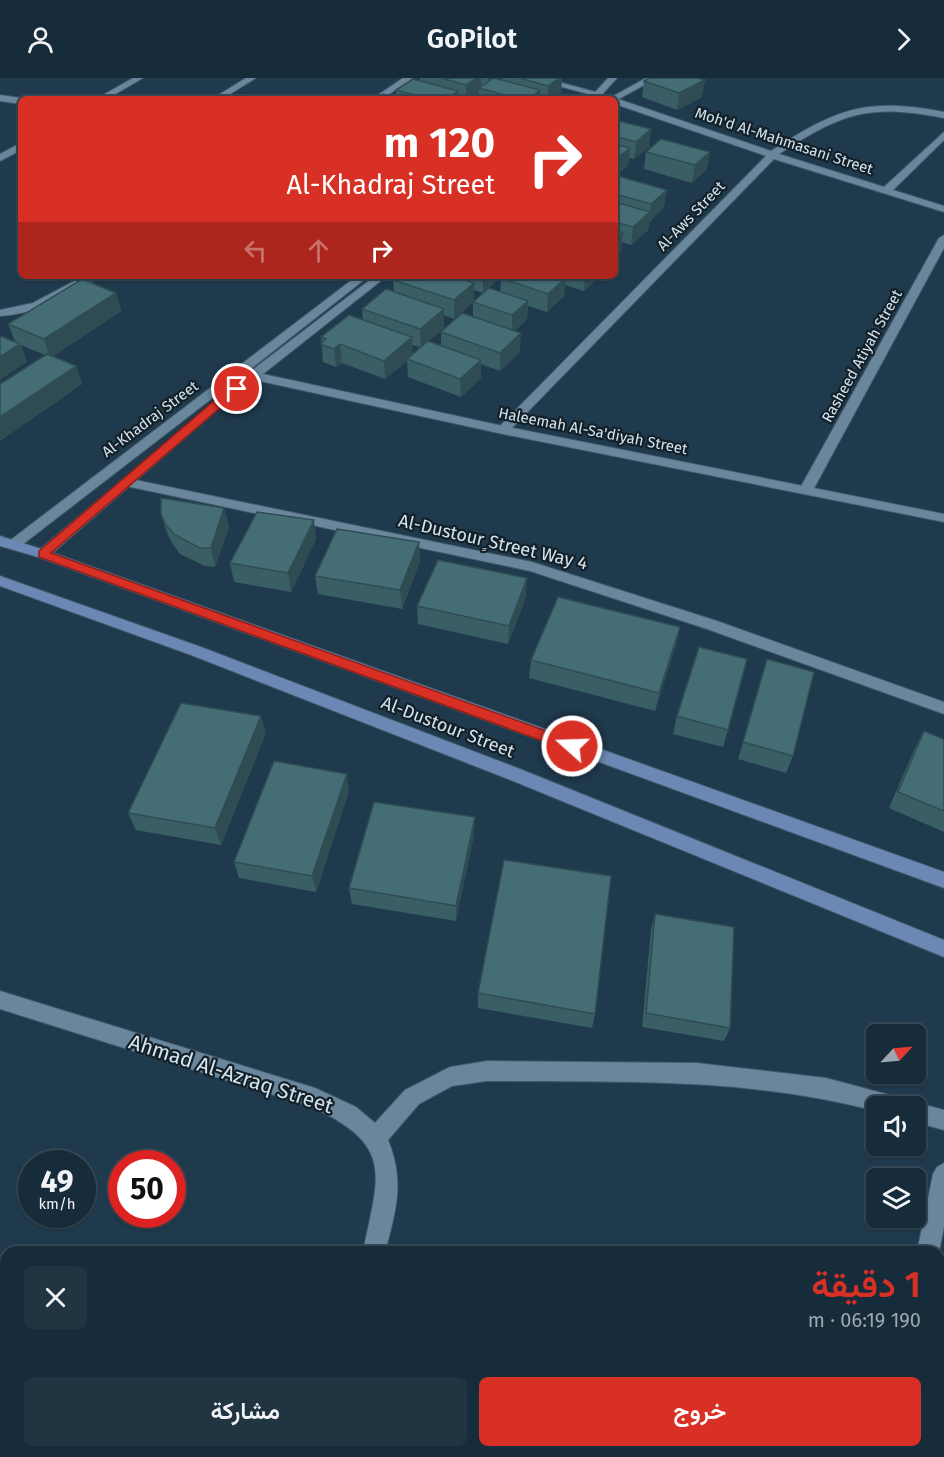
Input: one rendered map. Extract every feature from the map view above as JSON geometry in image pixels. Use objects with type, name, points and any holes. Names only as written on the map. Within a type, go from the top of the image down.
[{"type":"main road","name":"Al-Dustour Street","points":[[7,543],[43,554],[944,880]]},
{"type":"main road","name":"Al-Dustour Street","points":[[0,581],[196,651],[514,774],[944,949]]},
{"type":"street","points":[[106,96],[139,78]]},
{"type":"street","points":[[221,96],[252,78]]},
{"type":"street","points":[[381,96],[409,78]]},
{"type":"street","points":[[533,78],[596,96],[613,78]]},
{"type":"street","points":[[618,97],[653,78]]},
{"type":"street","points":[[0,98],[18,101]]},
{"type":"street","name":"Moh'd Al-Mahmasani Street","points":[[618,102],[772,155],[944,209]]},
{"type":"street","name":"Al-Aws Street","points":[[503,430],[772,155],[825,122],[844,114],[885,110],[944,115]]},
{"type":"street","points":[[887,190],[944,135]]},
{"type":"street","points":[[0,159],[18,148]]},
{"type":"street","name":"Rasheed Atiyah Street","points":[[806,490],[944,238]]},
{"type":"street","points":[[0,314],[33,308],[53,300],[87,279]]},
{"type":"street","name":"Al-Khadraj Street","points":[[7,543],[360,279]]},
{"type":"street","name":"Al-Khadraj Street","points":[[43,554],[220,401],[378,279]]},
{"type":"street","name":"Haleemah Al-Sa'diyah Street","points":[[237,372],[503,430],[944,518]]},
{"type":"street","name":"Al-Dustour ٍStreet Way 4","points":[[126,482],[532,567],[712,625],[944,708]]},
{"type":"street","name":"Ahmad Al-Azraq Street","points":[[0,1000],[315,1098],[352,1116],[376,1138],[388,1169],[387,1203],[376,1246]]},
{"type":"street","points":[[376,1138],[412,1097],[450,1077],[487,1071],[697,1072],[826,1088],[866,1099]]},
{"type":"street","points":[[926,1115],[944,1119]]},
{"type":"street","points":[[929,1246],[944,1174]]},
{"type":"building","points":[[441,78],[477,78],[466,85]]},
{"type":"building","points":[[494,78],[540,90],[532,96],[508,96],[479,88]]},
{"type":"building","points":[[519,78],[559,78],[548,86]]},
{"type":"building","points":[[649,78],[705,80],[679,93],[644,81]]},
{"type":"building","points":[[413,79],[458,91],[450,96],[419,96],[396,90]]},
{"type":"building","points":[[618,121],[651,129],[636,142],[618,137]]},
{"type":"building","points":[[661,139],[710,152],[695,165],[646,152]]},
{"type":"building","points":[[618,145],[630,148],[618,158]]},
{"type":"building","points":[[618,176],[667,190],[651,204],[618,195]]},
{"type":"building","points":[[618,203],[650,212],[633,227],[618,223]]},
{"type":"building","points":[[82,279],[116,293],[44,339],[8,324]]},
{"type":"building","points":[[461,279],[474,283],[454,300],[393,280]]},
{"type":"building","points":[[504,279],[565,279],[548,294]]},
{"type":"building","points":[[489,288],[528,301],[512,315],[473,302]]},
{"type":"building","points":[[386,289],[444,309],[420,329],[362,309]]},
{"type":"building","points":[[462,313],[521,333],[500,353],[441,332]]},
{"type":"building","points":[[349,315],[412,337],[384,361],[340,344],[334,349],[320,344],[326,339],[321,337]]},
{"type":"building","points":[[0,336],[20,344],[0,357]]},
{"type":"building","points":[[428,341],[481,360],[460,379],[407,359]]},
{"type":"building","points":[[47,354],[76,366],[0,417],[0,384]]},
{"type":"building","points":[[161,498],[224,508],[211,548],[200,548],[175,535],[166,525],[161,514]]},
{"type":"building","points":[[257,512],[314,520],[288,573],[230,563]]},
{"type":"building","points":[[337,529],[419,542],[400,590],[315,576]]},
{"type":"building","points":[[438,560],[527,578],[509,626],[417,606]]},
{"type":"building","points":[[558,597],[680,627],[659,693],[531,660]]},
{"type":"building","points":[[699,647],[747,659],[728,730],[677,716]]},
{"type":"building","points":[[767,659],[814,672],[793,756],[743,742]]},
{"type":"building","points":[[181,703],[261,716],[215,828],[128,813]]},
{"type":"building","points":[[924,731],[944,739],[944,811],[898,792]]},
{"type":"building","points":[[274,761],[347,774],[312,876],[234,862]]},
{"type":"building","points":[[374,802],[475,817],[456,906],[349,888]]},
{"type":"building","points":[[504,860],[611,876],[595,1014],[478,993]]},
{"type":"building","points":[[655,914],[734,927],[730,1028],[646,1013]]},
{"type":"route","points":[[237,389],[220,401],[43,554],[572,746]]}]
